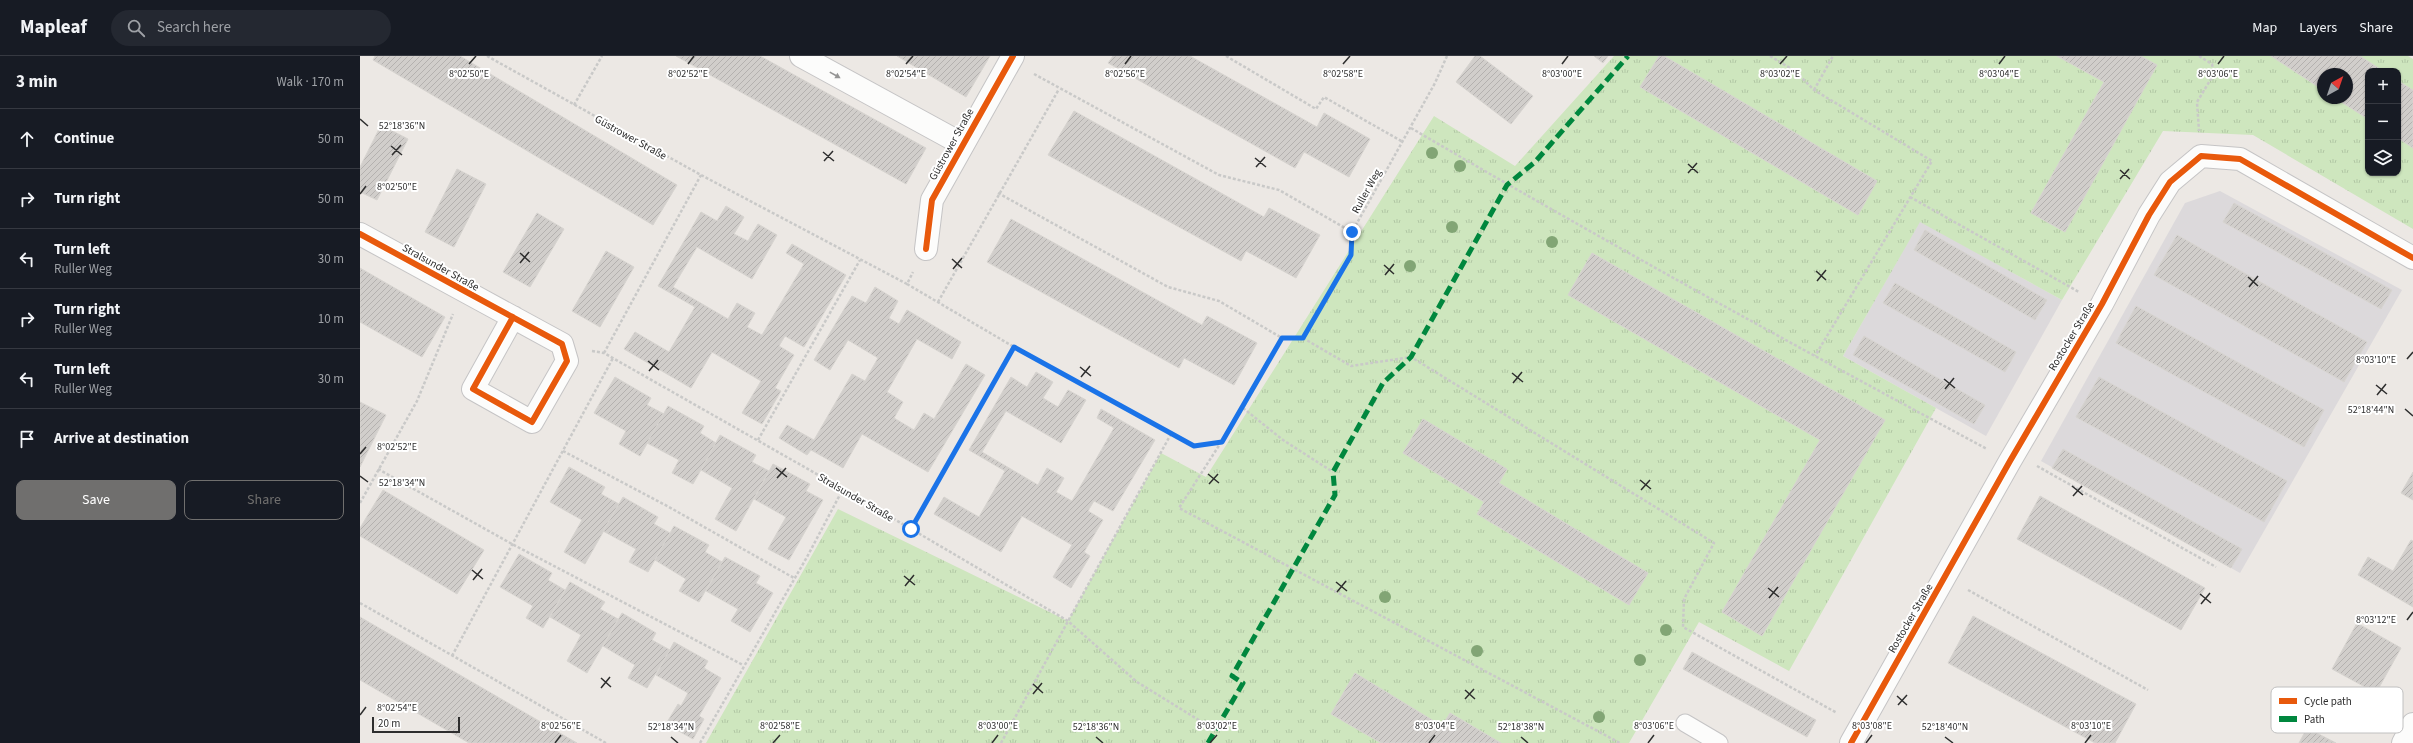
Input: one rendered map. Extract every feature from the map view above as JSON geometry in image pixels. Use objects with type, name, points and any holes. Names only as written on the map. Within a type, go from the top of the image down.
[{"type":"street","name":"Güstrower Straße","points":[[801,56],[962,144]]},
{"type":"street","name":"Güstrower Straße","points":[[926,249],[932,200],[962,144],[1012,58]]},
{"type":"street","points":[[2201,156],[2240,159],[2413,258]]},
{"type":"street","name":"Rostocker Straße","points":[[1856,734],[2012,457],[2102,304],[2149,215],[2170,182],[2201,156]]},
{"type":"street","name":"Stralsunder Straße","points":[[360,234],[562,344]]},
{"type":"street","points":[[513,317],[473,389],[532,422],[567,361],[562,344]]},
{"type":"street","points":[[2403,743],[2413,724]]},
{"type":"lane","points":[[1685,723],[1719,743]]},
{"type":"path","points":[[574,105],[602,56]]},
{"type":"path","points":[[1226,56],[1316,109],[1324,97],[1403,142]]},
{"type":"path","points":[[1770,56],[1795,71],[1814,90],[1932,161],[1815,356]]},
{"type":"path","points":[[1814,90],[1833,56]]},
{"type":"path","points":[[2198,56],[2212,64],[2214,74],[2197,102],[2201,156]]},
{"type":"path","points":[[1012,58],[1059,89],[1219,175],[1279,190],[1352,232]]},
{"type":"path","points":[[938,302],[1059,89]]},
{"type":"path","points":[[1411,128],[1507,185],[1815,356],[2012,457],[2216,566]]},
{"type":"path","points":[[604,353],[701,175]]},
{"type":"path","points":[[998,194],[1168,287],[1219,301],[1282,338],[1303,338],[1351,366],[1410,357],[1714,543],[1684,599],[1683,627],[1856,734]]},
{"type":"path","points":[[1910,197],[2102,304]]},
{"type":"path","points":[[907,284],[926,249]]},
{"type":"path","points":[[758,440],[860,260]]},
{"type":"path","points":[[360,503],[417,401],[463,290]]},
{"type":"path","points":[[1282,338],[1243,408],[1179,508],[1620,743]]},
{"type":"path","points":[[911,529],[1014,347]]},
{"type":"path","points":[[452,656],[613,358]]},
{"type":"path","points":[[1243,408],[1283,440],[1333,472]]},
{"type":"path","points":[[1001,743],[1171,434]]},
{"type":"path","points":[[563,451],[669,507],[794,578]]},
{"type":"path","points":[[378,469],[512,544],[743,665]]},
{"type":"path","points":[[700,743],[843,489]]},
{"type":"path","points":[[1944,577],[2148,690]]},
{"type":"path","points":[[360,603],[606,743]]},
{"type":"shaded area","points":[[2220,191],[2402,290],[2240,573],[2041,461],[2185,203]]},
{"type":"shaded area","points":[[1920,221],[2062,300],[1986,436],[1843,356]]},
{"type":"green space","points":[[1614,56],[2408,56],[2413,59],[2413,229],[2253,135],[2163,131],[2062,300],[1920,222],[1843,356],[1936,408],[1789,671],[1699,622],[1629,743],[706,743],[838,509],[1068,621],[1161,453],[1206,477],[1434,116],[1515,166]]},
{"type":"building","points":[[375,56],[460,56],[677,185],[653,225],[373,60]]},
{"type":"building","points":[[676,56],[760,56],[926,148],[906,184]]},
{"type":"building","points":[[897,56],[990,56],[966,97]]},
{"type":"building","points":[[1113,56],[1190,56],[1317,127],[1324,113],[1370,139],[1349,177],[1304,152],[1295,168],[1108,63]]},
{"type":"building","points":[[1475,56],[1480,56],[1533,96],[1511,124],[1456,82]]},
{"type":"building","points":[[1594,56],[1608,56],[1603,63]]},
{"type":"building","points":[[1659,56],[1664,56],[1877,181],[1858,215],[1640,87]]},
{"type":"building","points":[[2057,56],[2141,56],[2157,65],[2065,232],[2031,213],[2104,82]]},
{"type":"building","points":[[2271,56],[2360,56],[2378,68],[2365,68],[2365,117],[2344,104],[2353,104],[2353,68],[2317,68],[2317,86]]},
{"type":"building","points":[[2401,83],[2413,90],[2413,148],[2401,140]]},
{"type":"building","points":[[1074,111],[1264,217],[1269,208],[1320,235],[1296,278],[1246,251],[1241,261],[1048,155]]},
{"type":"building","points":[[381,125],[408,139],[377,200],[360,192],[360,167]]},
{"type":"building","points":[[457,169],[486,184],[454,247],[425,232]]},
{"type":"building","points":[[2234,203],[2392,290],[2381,309],[2223,222]]},
{"type":"building","points":[[726,206],[744,217],[734,234],[748,241],[758,224],[777,235],[752,279],[697,247],[673,287],[728,319],[737,303],[755,313],[747,327],[762,335],[804,264],[786,253],[792,244],[846,275],[804,347],[785,336],[779,346],[794,355],[775,388],[781,391],[762,424],[742,413],[761,381],[712,352],[691,388],[624,349],[635,332],[669,352],[695,307],[658,286],[701,212],[717,221]]},
{"type":"building","points":[[537,213],[564,229],[530,287],[503,272]]},
{"type":"building","points":[[1011,219],[1202,325],[1207,316],[1257,343],[1234,385],[1184,358],[1179,368],[987,262]]},
{"type":"building","points":[[1925,230],[2047,300],[2035,320],[1914,250]]},
{"type":"building","points":[[2177,235],[2367,342],[2344,382],[2154,275]]},
{"type":"building","points":[[606,251],[634,267],[600,327],[572,311]]},
{"type":"building","points":[[1592,253],[1885,420],[1762,636],[1722,612],[1820,440],[1568,295]]},
{"type":"building","points":[[360,268],[445,317],[422,357],[360,322]]},
{"type":"building","points":[[1895,283],[2016,352],[2005,372],[1883,303]]},
{"type":"building","points":[[875,287],[898,301],[889,318],[899,324],[907,310],[961,342],[952,359],[917,339],[887,392],[903,402],[894,418],[914,430],[924,413],[934,419],[966,364],[985,375],[928,472],[862,434],[843,468],[811,450],[807,455],[779,438],[787,425],[814,440],[852,374],[865,381],[878,358],[848,340],[830,370],[814,360],[852,296],[866,303]]},
{"type":"building","points":[[2136,306],[2324,410],[2304,447],[2116,343]]},
{"type":"building","points":[[1864,336],[1985,405],[1974,424],[1853,355]]},
{"type":"building","points":[[1036,372],[1053,382],[1043,398],[1058,407],[1068,390],[1086,400],[1061,443],[1006,411],[982,452],[1038,485],[1047,468],[1064,478],[1056,492],[1072,501],[1114,428],[1097,418],[1101,409],[1155,440],[1113,511],[1094,501],[1088,511],[1103,520],[1084,552],[1090,556],[1071,588],[1053,577],[1072,545],[1022,516],[1001,552],[934,514],[944,497],[979,517],[1005,471],[969,450],[1011,377],[1027,387]]},
{"type":"building","points":[[615,377],[651,398],[647,405],[664,414],[640,456],[619,444],[626,431],[594,413]]},
{"type":"building","points":[[2099,377],[2287,481],[2264,522],[2076,417]]},
{"type":"building","points":[[360,402],[386,415],[360,467]]},
{"type":"building","points":[[668,406],[704,426],[700,433],[716,443],[693,484],[672,473],[679,460],[647,443]]},
{"type":"building","points":[[1423,419],[1507,469],[1499,483],[1648,573],[1629,605],[1477,514],[1484,502],[1403,453]]},
{"type":"building","points":[[720,435],[756,455],[752,462],[769,471],[736,531],[715,519],[732,488],[701,470]]},
{"type":"building","points":[[2063,449],[2242,549],[2231,568],[2052,468]]},
{"type":"building","points":[[773,464],[810,484],[806,491],[823,500],[789,560],[768,549],[786,517],[754,499]]},
{"type":"building","points":[[569,467],[605,487],[601,494],[619,504],[585,564],[564,552],[582,520],[550,502]]},
{"type":"building","points":[[2413,472],[2413,500],[2401,493]]},
{"type":"building","points":[[383,490],[484,550],[457,594],[360,536],[360,528]]},
{"type":"building","points":[[2040,496],[2205,588],[2181,630],[2017,539]]},
{"type":"building","points":[[623,497],[658,517],[654,524],[670,533],[648,572],[629,562],[636,549],[603,531]]},
{"type":"building","points":[[674,526],[709,545],[705,552],[722,562],[699,602],[679,591],[686,579],[655,560]]},
{"type":"building","points":[[2411,540],[2413,541],[2413,607],[2358,575],[2368,557],[2393,571]]},
{"type":"building","points":[[519,554],[552,573],[548,580],[565,590],[543,628],[526,618],[533,606],[500,587]]},
{"type":"building","points":[[725,557],[760,576],[756,583],[773,593],[750,632],[731,621],[738,609],[706,591]]},
{"type":"building","points":[[570,582],[605,602],[600,609],[618,619],[587,673],[567,661],[581,635],[550,617]]},
{"type":"building","points":[[622,613],[656,633],[652,640],[670,650],[647,688],[628,678],[635,665],[603,646]]},
{"type":"building","points":[[1973,616],[2136,704],[2115,743],[2095,743],[1948,663]]},
{"type":"building","points":[[360,617],[577,743],[469,743],[360,680]]},
{"type":"building","points":[[2357,623],[2401,648],[2379,687],[2365,687],[2332,669]]},
{"type":"building","points":[[674,642],[708,661],[704,668],[721,678],[699,716],[704,719],[693,739],[666,724],[678,704],[681,706],[688,693],[656,675]]},
{"type":"building","points":[[1692,652],[1816,720],[1807,737],[1683,669]]},
{"type":"building","points":[[1355,673],[1442,726],[1450,713],[1501,743],[1381,743],[1331,714]]},
{"type":"building","points":[[2304,733],[2317,733],[2336,743],[2299,743]]},
{"type":"marked path","points":[[1208,743],[1243,683],[1232,676],[1335,495],[1333,472],[1383,383],[1411,357],[1507,185],[1535,162],[1628,56]]},
{"type":"cycle path","points":[[926,249],[932,200],[1013,56]]},
{"type":"cycle path","points":[[1851,743],[2010,461],[2102,304],[2149,215],[2170,182],[2201,156],[2240,159],[2413,258]]},
{"type":"cycle path","points":[[360,234],[410,262],[512,316],[562,344],[567,361],[532,422],[473,389],[513,317]]},
{"type":"route","points":[[911,529],[952,453],[1014,347],[1194,446],[1222,442],[1282,338],[1303,338],[1351,255],[1352,232]]}]
